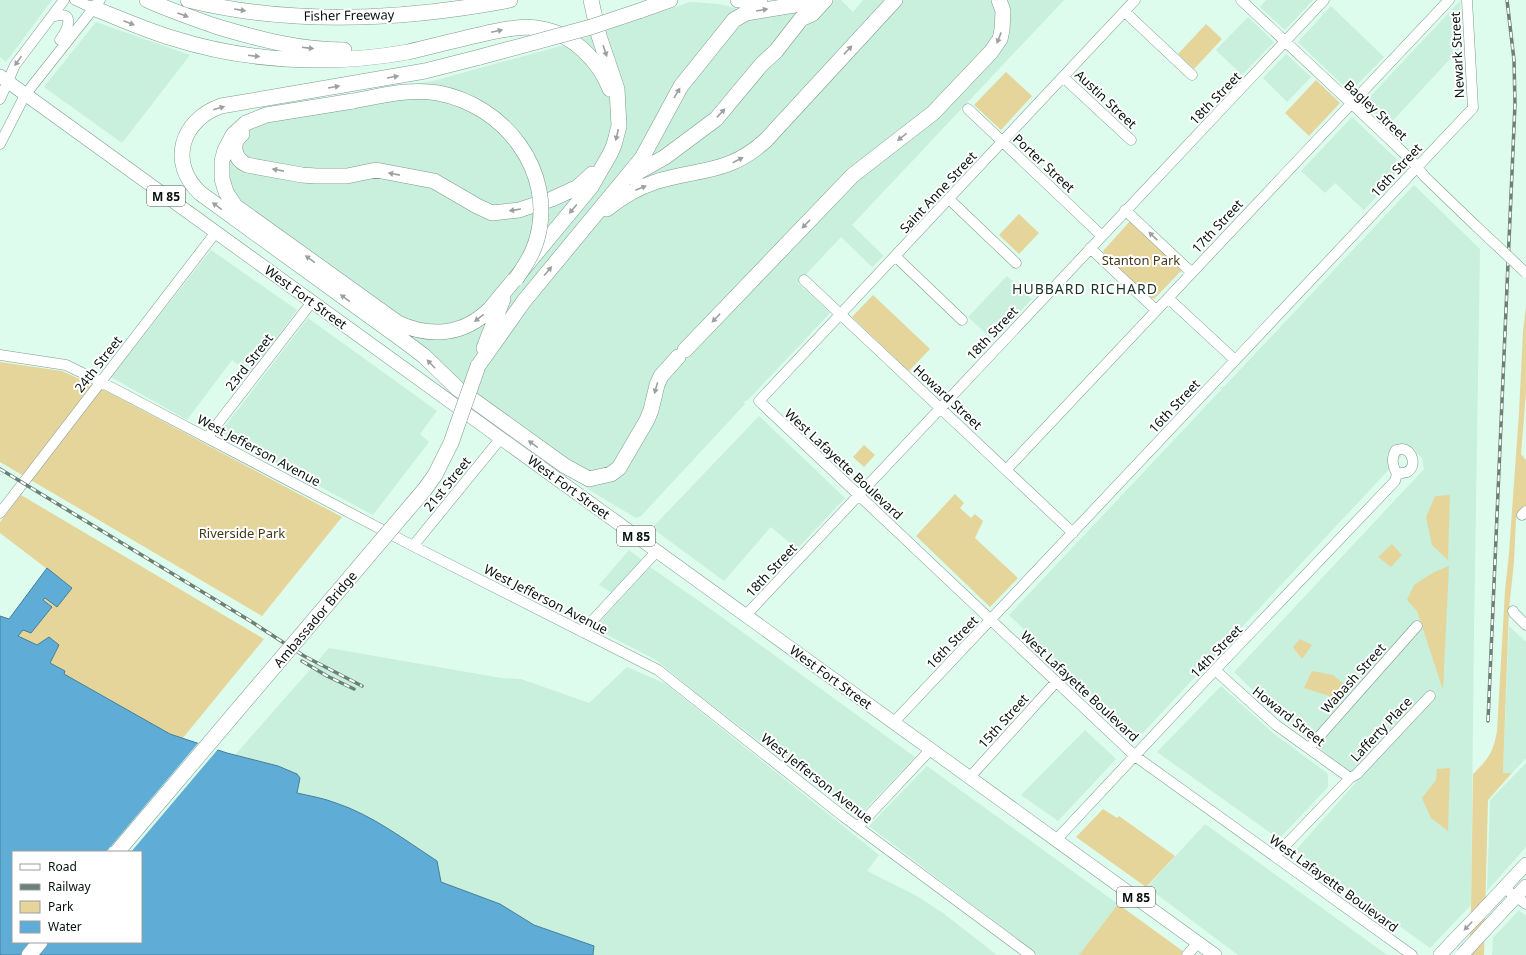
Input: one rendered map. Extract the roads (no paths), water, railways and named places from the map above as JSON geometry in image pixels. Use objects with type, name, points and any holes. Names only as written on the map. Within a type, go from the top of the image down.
[{"type":"highway","points":[[147,0],[190,17],[242,34],[271,42],[306,48],[335,50],[370,49],[459,39]]},
{"type":"highway","name":"Fisher Freeway","points":[[188,0],[252,12],[315,17],[362,17],[409,14],[456,9],[510,0]]},
{"type":"highway","points":[[315,17],[450,0]]},
{"type":"highway","points":[[354,105],[266,115],[246,123],[233,135],[225,150],[221,168],[223,183],[228,196],[235,206],[398,324],[414,330],[438,332],[452,330],[468,325],[481,317],[591,188],[610,154],[618,134],[619,114],[617,89],[599,36],[591,0]]},
{"type":"highway","points":[[639,11],[660,0]]},
{"type":"highway","points":[[670,0],[591,27],[451,66],[221,106],[207,112],[194,122],[186,136],[183,144],[182,162],[187,178],[192,186],[200,193],[404,340],[424,356],[458,389],[565,466],[588,479],[611,474],[616,471],[647,420],[661,376],[681,353],[853,175],[932,112],[991,52],[1000,38],[1002,30],[1003,11],[999,0]]},
{"type":"highway","points":[[738,0],[760,0]]},
{"type":"highway","points":[[614,191],[640,171],[665,156],[709,124],[721,113],[761,65],[776,51],[801,19],[812,14],[825,0]]},
{"type":"highway","points":[[478,366],[524,301],[642,158],[681,86],[736,18],[746,14],[825,0]]},
{"type":"highway","points":[[586,226],[621,198],[638,189],[663,180],[701,172],[735,162],[750,154],[794,110],[895,0]]},
{"type":"highway","points":[[96,4],[165,36],[199,46],[242,54],[286,59],[328,60],[366,57],[407,52],[459,39],[514,28],[525,27],[545,29],[563,35],[582,49],[598,66],[609,86],[619,114]]},
{"type":"highway","name":"Ambassador Bridge","points":[[118,851],[425,489],[451,443],[489,334],[504,298],[530,257],[537,239],[540,222],[540,200],[531,166],[507,130],[498,121],[478,107],[456,98],[436,93],[415,91],[404,92],[354,105]]},
{"type":"highway","points":[[354,105],[256,126],[238,138],[235,144],[236,153],[240,160],[247,165],[302,175],[347,176],[376,170],[434,181],[492,213],[519,210],[552,199],[578,187],[610,154]]},
{"type":"highway","points":[[29,955],[39,943]]},
{"type":"main road","name":"West Fort Street","points":[[4,78],[25,95],[1215,955]]},
{"type":"main road","points":[[1440,955],[1526,864]]},
{"type":"main road","points":[[1462,955],[1486,929],[1521,901],[1526,886]]},
{"type":"street","points":[[0,98],[4,78],[64,0]]},
{"type":"street","points":[[0,144],[3,130],[25,95],[96,4],[75,0]]},
{"type":"street","name":"Saint Anne Street","points":[[759,401],[1136,0]]},
{"type":"street","name":"Bagley Street","points":[[1241,0],[1351,103],[1417,167],[1424,177],[1526,273]]},
{"type":"street","name":"18th Street","points":[[746,615],[1324,0]]},
{"type":"street","name":"17th Street","points":[[1006,470],[1449,0]]},
{"type":"street","name":"Newark Street","points":[[1467,0],[1473,108]]},
{"type":"street","points":[[1125,12],[1192,75]]},
{"type":"street","points":[[37,79],[45,59],[65,33],[68,26],[69,20],[65,15],[60,14],[51,17]]},
{"type":"street","name":"Austin Street","points":[[1063,77],[1131,140]]},
{"type":"street","name":"16th Street","points":[[894,722],[1473,108]]},
{"type":"street","name":"Porter Street","points":[[968,109],[1102,236]]},
{"type":"street","points":[[949,199],[1016,263]]},
{"type":"street","points":[[1126,210],[1191,272]]},
{"type":"street","name":"24th Street","points":[[0,512],[4,500],[101,382],[216,232]]},
{"type":"street","points":[[1090,248],[1156,310]]},
{"type":"street","points":[[895,256],[962,320]]},
{"type":"street","name":"Howard Street","points":[[804,280],[1073,533]]},
{"type":"street","points":[[1168,298],[1235,360]]},
{"type":"street","name":"23rd Street","points":[[208,438],[312,302]]},
{"type":"street","name":"West Jefferson Avenue","points":[[0,355],[66,365],[413,546],[658,670],[858,827],[1030,955]]},
{"type":"street","name":"West Lafayette Boulevard","points":[[759,401],[1135,756],[1412,955]]},
{"type":"street","name":"21st Street","points":[[413,546],[501,438]]},
{"type":"street","name":"14th Street","points":[[1056,840],[1396,477]]},
{"type":"street","points":[[582,632],[657,551]]},
{"type":"street","points":[[1513,610],[1514,613],[1526,624]]},
{"type":"street","name":"Wabash Street","points":[[1309,748],[1417,626]]},
{"type":"street","name":"Howard Street","points":[[1215,670],[1276,725],[1350,778]]},
{"type":"street","name":"15th Street","points":[[970,777],[1056,682]]},
{"type":"street","name":"Lafferty Place","points":[[1275,856],[1350,778],[1358,774],[1430,696]]},
{"type":"street","points":[[858,827],[931,749]]},
{"type":"street","points":[[1504,888],[1521,901]]},
{"type":"street","points":[[1186,955],[1198,942]]},
{"type":"water","points":[[47,568],[72,588],[57,607],[45,598],[43,600],[52,607],[31,633],[23,630],[18,636],[37,645],[49,637],[59,645],[50,663],[65,671],[64,674],[170,734],[227,753],[278,766],[297,774],[300,778],[297,793],[326,800],[349,808],[388,829],[437,861],[441,882],[500,904],[534,925],[594,946],[593,955],[0,955],[0,616],[9,619]]},
{"type":"railway","points":[[1488,721],[1515,104],[1514,60],[1507,0]]},
{"type":"railway","points":[[0,469],[252,622],[304,656],[362,686]]},
{"type":"railway","points":[[302,661],[327,676],[354,689]]},
{"type":"district","name":"HUBBARD RICHARD","points":[[1085,288]]},
{"type":"park label","name":"Stanton Park","points":[[1141,260]]},
{"type":"park label","name":"Riverside Park","points":[[242,533]]}]
